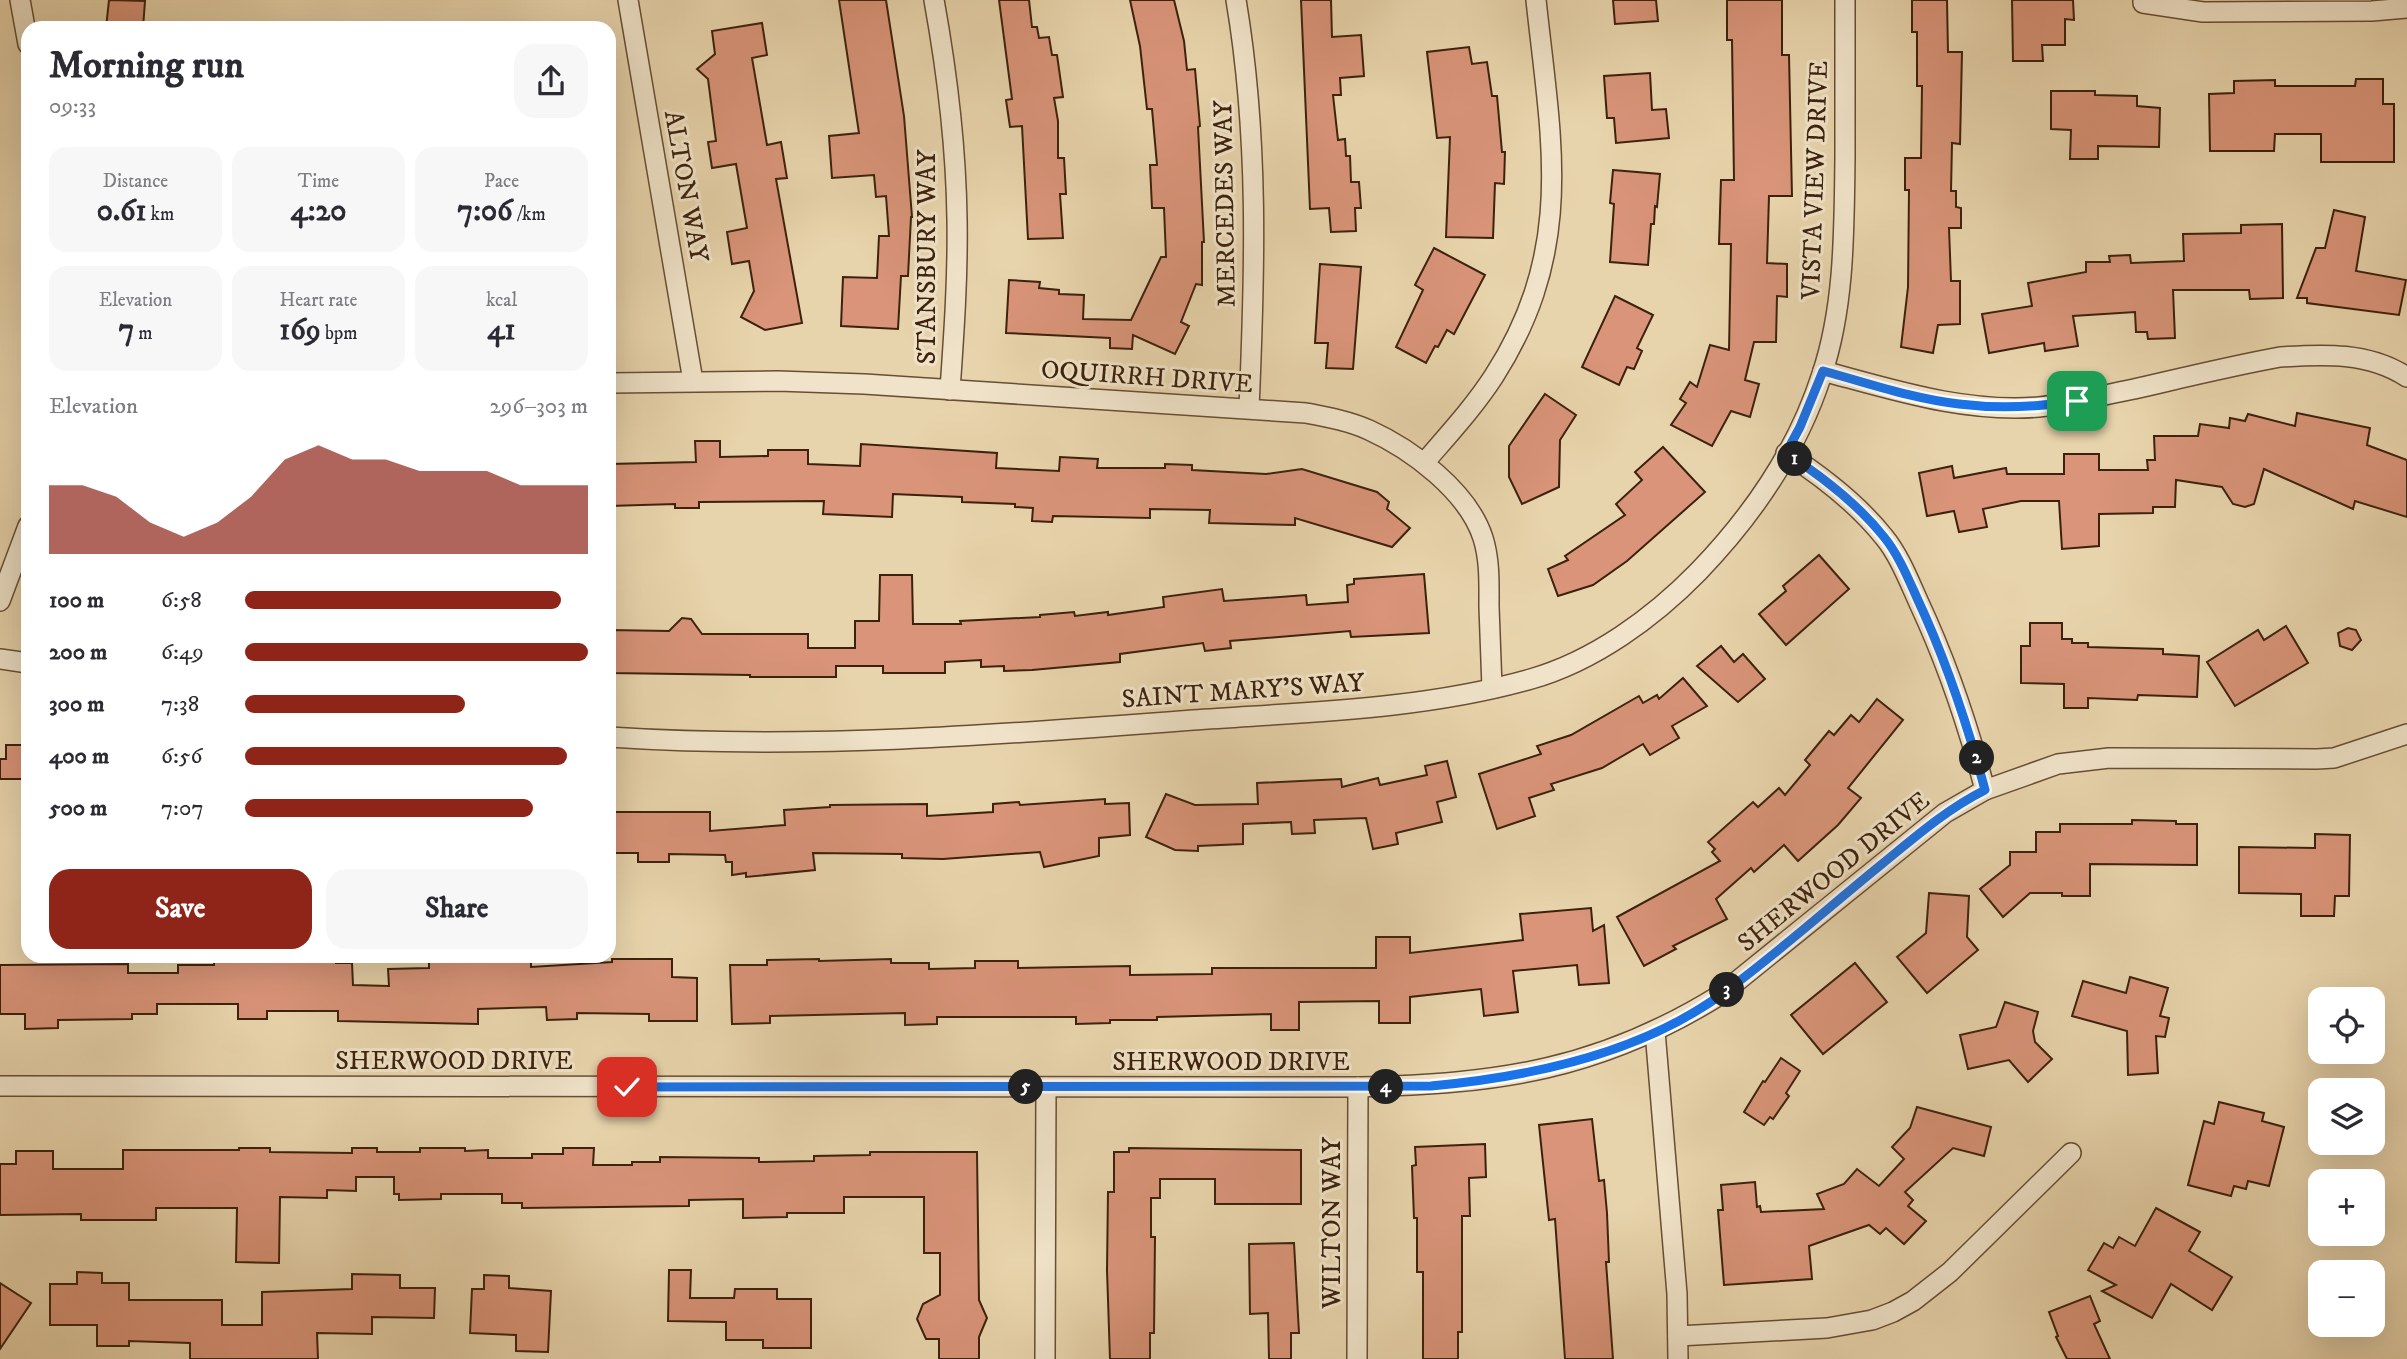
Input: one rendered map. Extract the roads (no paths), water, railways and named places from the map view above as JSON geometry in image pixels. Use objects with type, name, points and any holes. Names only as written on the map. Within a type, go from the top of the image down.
[{"type":"street","points":[[20,0],[24,21]]},
{"type":"street","name":"ALTON WAY","points":[[628,0],[693,381]]},
{"type":"street","name":"STANSBURY WAY","points":[[934,0],[956,169],[957,269],[950,390]]},
{"type":"street","name":"MERCEDES WAY","points":[[1236,0],[1246,71],[1253,166],[1254,270],[1249,408]]},
{"type":"street","points":[[1424,463],[1493,377],[1524,321],[1542,267],[1548,239],[1553,183],[1536,0]]},
{"type":"street","name":"VISTA VIEW DRIVE","points":[[1786,453],[1823,371],[1838,304],[1843,239],[1845,0]]},
{"type":"street","points":[[2143,2],[2203,12],[2372,11],[2407,8]]},
{"type":"street","points":[[1823,371],[1920,397],[1998,407],[2038,407],[2077,401],[2280,357],[2314,355],[2367,359],[2399,371],[2407,377]]},
{"type":"street","name":"OQUIRRH DRIVE","points":[[616,383],[790,382],[1249,408],[1306,413],[1367,429],[1424,463],[1450,487],[1470,513],[1483,537],[1488,561],[1493,688]]},
{"type":"street","points":[[1786,453],[1856,505],[1886,538],[1910,584],[1950,675],[1970,732],[1985,790]]},
{"type":"street","name":"SAINT MARY'S WAY","points":[[616,737],[773,742],[953,738],[1350,709],[1447,697],[1493,688],[1534,678],[1573,663],[1650,615],[1686,584],[1719,550],[1768,487],[1786,453]]},
{"type":"street","points":[[0,601],[21,545]]},
{"type":"street","points":[[0,659],[21,662]]},
{"type":"street","name":"SHERWOOD DRIVE","points":[[0,1086],[1357,1087],[1431,1086],[1507,1077],[1583,1059],[1620,1047],[1656,1031],[1720,995],[1964,800],[2031,772],[2083,760],[2109,758],[2334,758],[2407,734]]},
{"type":"street","points":[[1656,1031],[1675,1273],[1678,1359]]},
{"type":"street","points":[[1045,1359],[1046,1087]]},
{"type":"street","name":"WILTON WAY","points":[[1357,1087],[1357,1359]]},
{"type":"street","points":[[1678,1336],[1827,1328],[1872,1320],[1893,1312],[1913,1301],[1950,1272],[2071,1153]]}]
